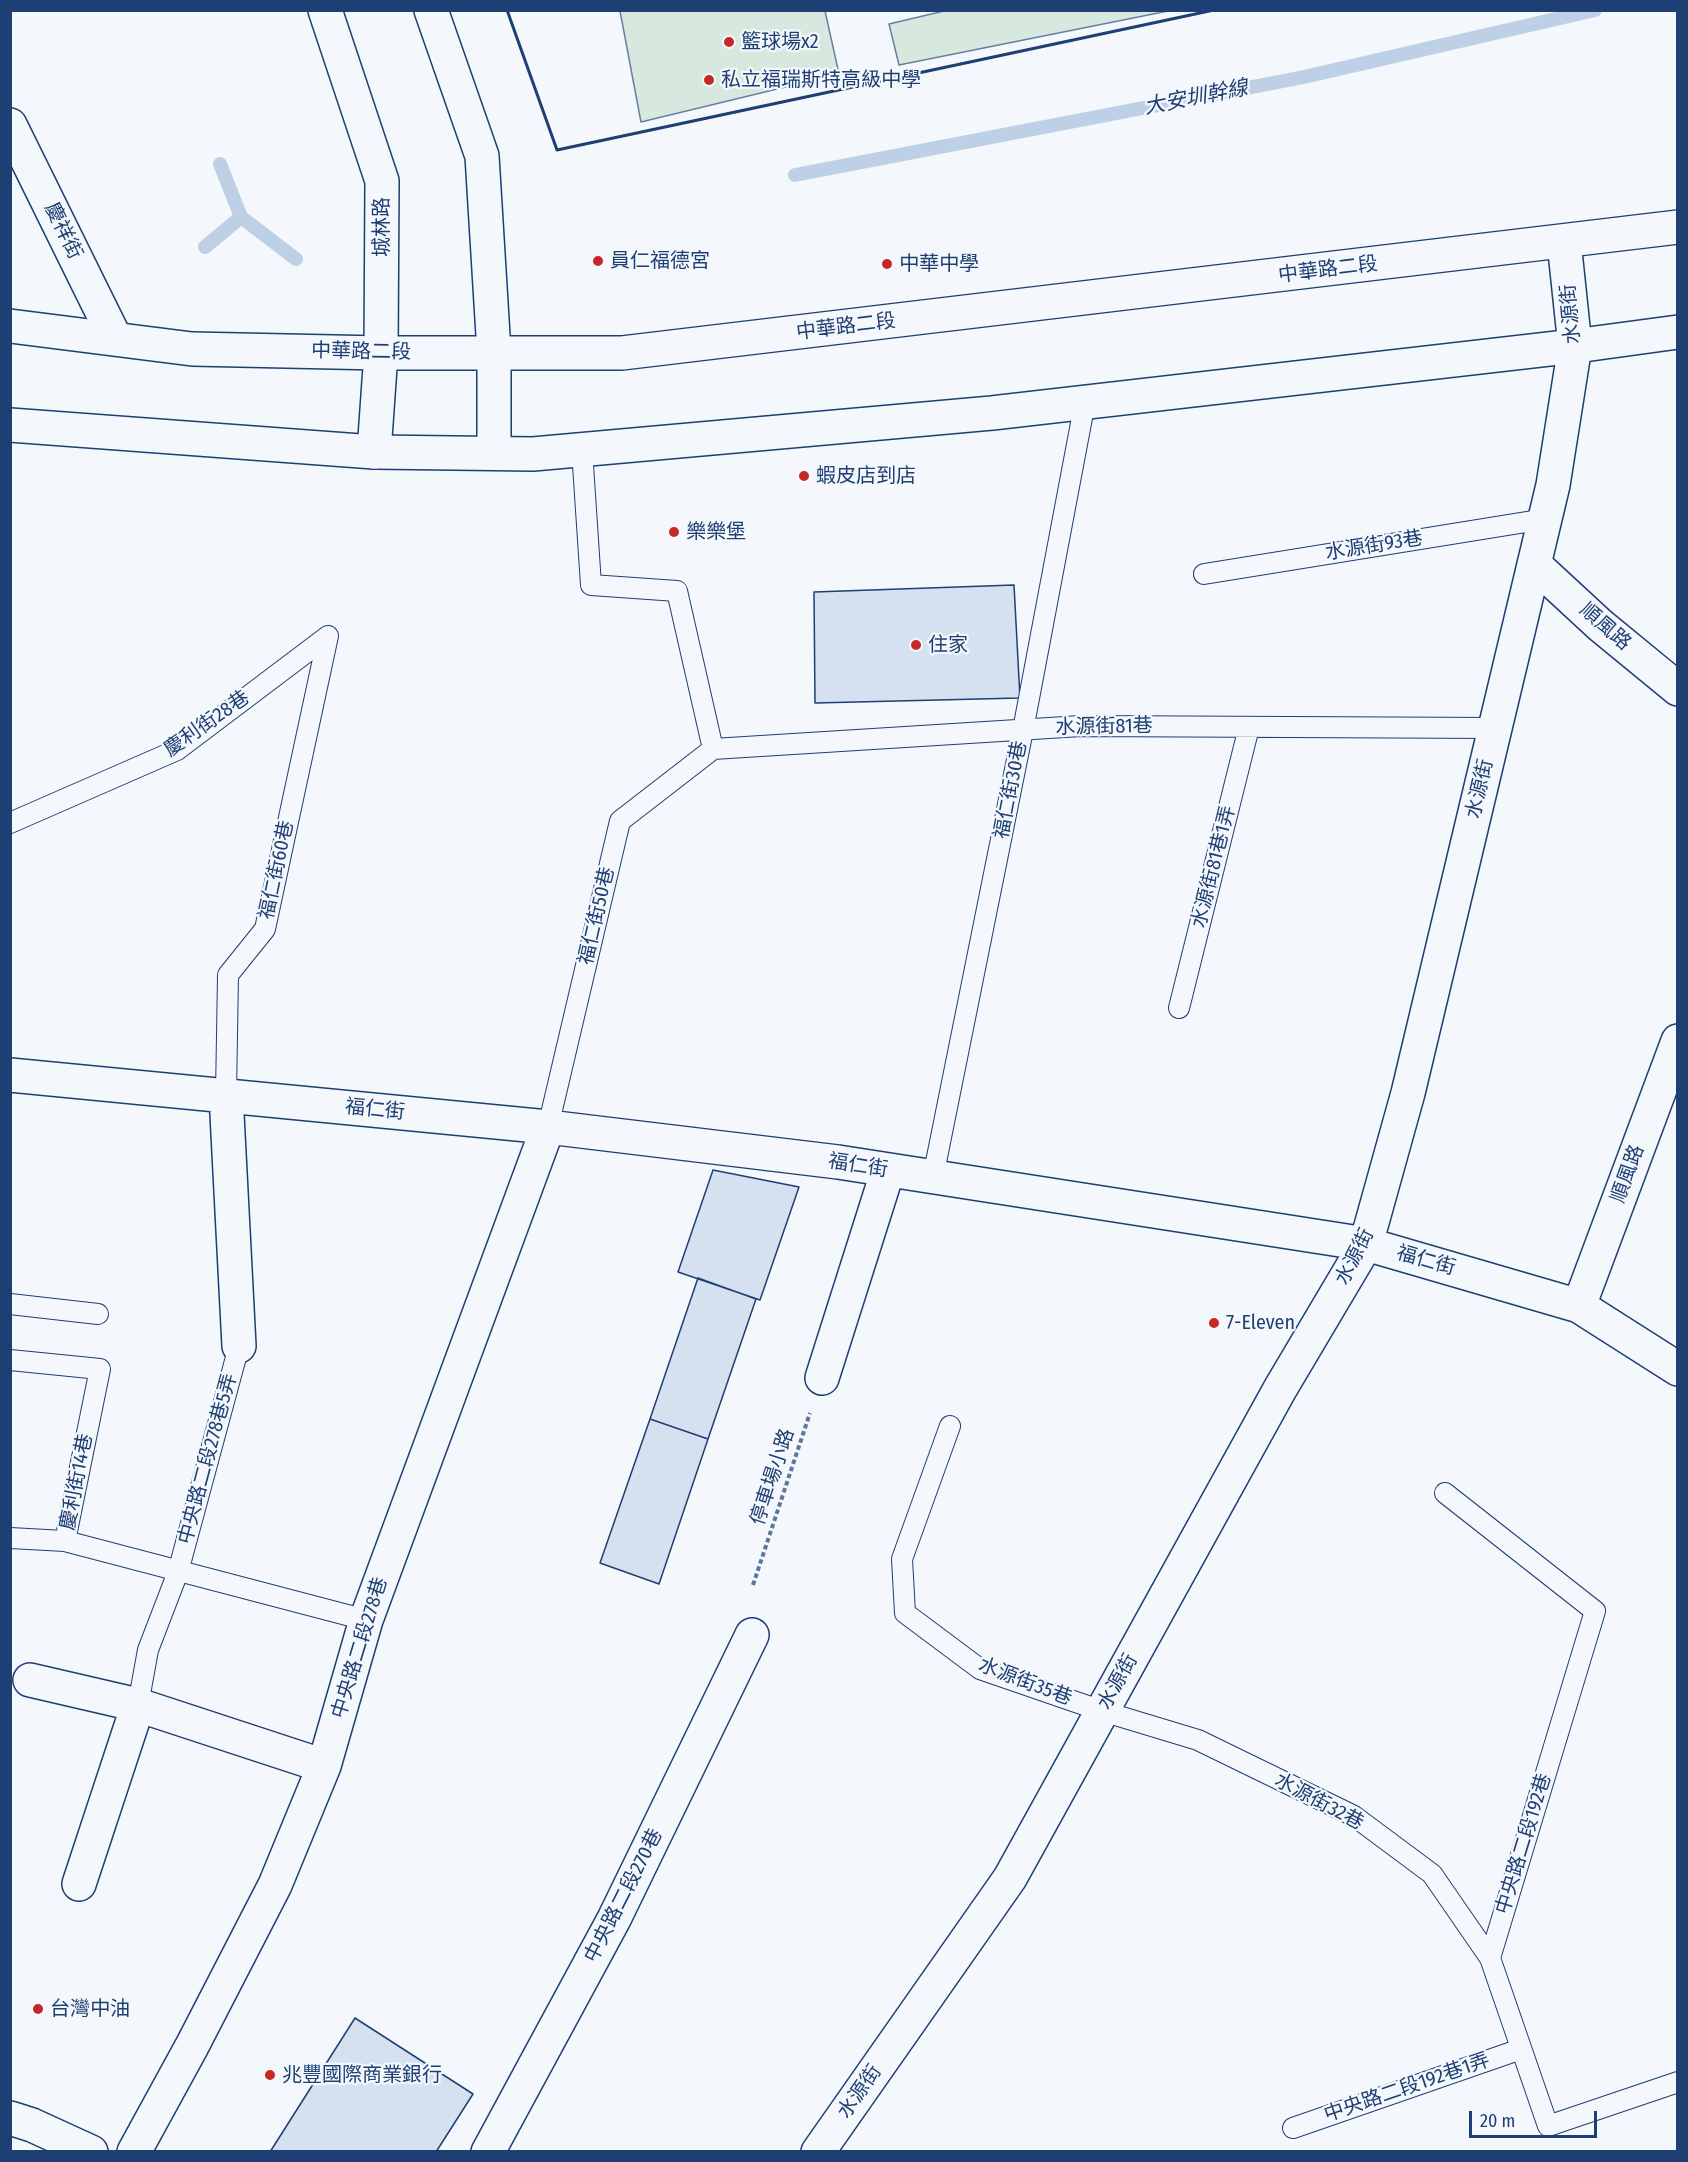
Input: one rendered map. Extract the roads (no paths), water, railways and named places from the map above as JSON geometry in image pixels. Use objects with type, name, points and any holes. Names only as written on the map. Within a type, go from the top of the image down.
[{"type":"street","name":"城林路","points":[[325,10],[382,181],[381,352],[374,452]]},
{"type":"street","points":[[432,10],[482,156],[494,352],[494,452]]},
{"type":"street","name":"慶祥街","points":[[10,125],[115,338]]},
{"type":"street","name":"中華路二段","points":[[10,326],[192,348],[381,352],[622,353],[1677,227]]},
{"type":"street","name":"水源街","points":[[818,2151],[1010,1878],[1280,1389],[1366,1244],[1408,1093],[1553,485],[1575,346],[1564,242]]},
{"type":"street","points":[[10,425],[374,452],[533,454],[969,415],[1575,346],[1677,332]]},
{"type":"street","name":"順風路","points":[[1534,564],[1600,625],[1677,689]]},
{"type":"street","name":"順風路","points":[[1579,1306],[1677,1041]]},
{"type":"street","name":"福仁街","points":[[10,1075],[548,1127],[838,1162],[1366,1244],[1579,1306],[1677,1369]]},
{"type":"street","points":[[226,1095],[239,1346]]},
{"type":"street","name":"中央路二段278巷","points":[[134,2151],[192,2046],[275,1885],[324,1766],[366,1620],[548,1127]]},
{"type":"street","points":[[822,1378],[888,1170]]},
{"type":"street","name":"中央路二段270巷","points":[[488,2151],[614,1919],[752,1635]]},
{"type":"street","points":[[30,1680],[138,1705],[324,1766]]},
{"type":"street","points":[[79,1884],[138,1705]]},
{"type":"street","points":[[10,2118],[32,2124],[91,2151]]},
{"type":"lane","name":"福仁街30巷","points":[[933,1177],[1023,730],[1085,402]]},
{"type":"lane","points":[[582,450],[591,585],[677,591],[713,749]]},
{"type":"lane","name":"水源街93巷","points":[[1204,574],[1545,519]]},
{"type":"lane","name":"慶利街28巷","points":[[10,823],[177,750],[328,636]]},
{"type":"lane","name":"福仁街60巷","points":[[226,1095],[228,975],[265,928],[328,636]]},
{"type":"lane","name":"水源街81巷","points":[[713,749],[1081,726],[1495,728]]},
{"type":"lane","name":"水源街81巷1弄","points":[[1179,1008],[1249,727]]},
{"type":"lane","name":"福仁街50巷","points":[[548,1127],[620,821],[713,749]]},
{"type":"lane","points":[[10,1304],[98,1314]]},
{"type":"lane","name":"中央路二段278巷5弄","points":[[138,1705],[148,1650],[178,1572],[239,1346]]},
{"type":"lane","name":"慶利街14巷","points":[[10,1360],[100,1369],[65,1541],[10,1538]]},
{"type":"lane","name":"水源街35巷","points":[[950,1426],[902,1559],[905,1613],[980,1670],[1102,1711]]},
{"type":"lane","name":"中央路二段192巷","points":[[1445,1493],[1595,1611],[1490,1959]]},
{"type":"lane","name":"中央路二段278巷5弄","points":[[65,1541],[366,1620]]},
{"type":"lane","name":"水源街32巷","points":[[1102,1711],[1198,1740],[1354,1816],[1431,1874],[1490,1959]]},
{"type":"lane","points":[[1490,1959],[1548,2126],[1677,2082]]},
{"type":"lane","name":"中央路二段192巷1弄","points":[[1293,2128],[1521,2049]]},
{"type":"waterway","name":"大安圳幹線","points":[[795,175],[1304,77],[1595,10]]},
{"type":"waterway","name":"大安圳幹線","points":[[220,164],[241,217],[296,259]]},
{"type":"waterway","points":[[205,247],[241,217]]},
{"type":"place","name":"籃球場x2","points":[[729,42]]},
{"type":"place","name":"私立福瑞斯特高級中學","points":[[709,80]]},
{"type":"place","name":"員仁福德宮","points":[[598,261]]},
{"type":"place","name":"中華中學","points":[[887,264]]},
{"type":"place","name":"蝦皮店到店","points":[[804,476]]},
{"type":"place","name":"樂樂堡","points":[[674,532]]},
{"type":"place","name":"住家","points":[[916,645]]},
{"type":"place","name":"7-Eleven","points":[[1214,1323]]},
{"type":"place","name":"台灣中油","points":[[38,2009]]},
{"type":"place","name":"兆豐國際商業銀行","points":[[270,2075]]}]
